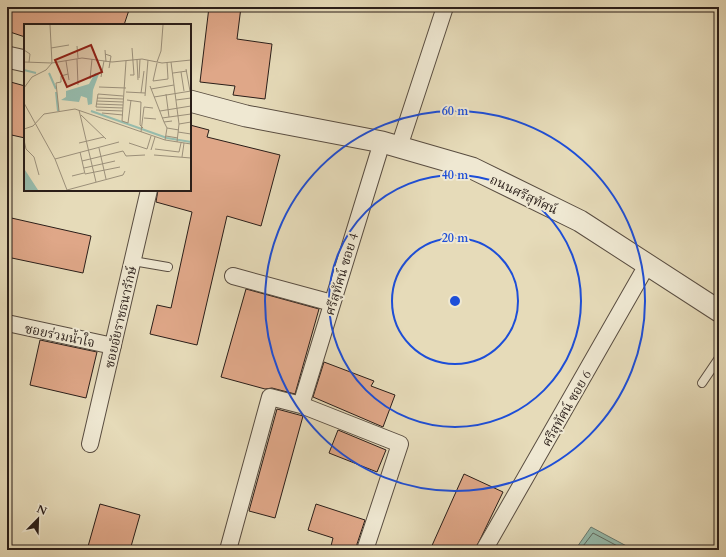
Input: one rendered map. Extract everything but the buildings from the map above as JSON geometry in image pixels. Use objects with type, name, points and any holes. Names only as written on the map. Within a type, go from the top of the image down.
[{"type":"street","name":"ศรีสุทัศน์ ซอย 4","points":[[301,405],[332,303],[390,145],[445,7]]},
{"type":"street","points":[[7,57],[24,61]]},
{"type":"street","name":"ถนนศรีสุทัศน์","points":[[191,101],[246,116],[390,145],[472,168],[580,221],[719,311]]},
{"type":"street","name":"ซอยอัยราชธนารักษ์","points":[[90,444],[149,191]]},
{"type":"street","name":"ศรีสุทัศน์ ซอย 6","points":[[484,550],[647,265]]},
{"type":"street","points":[[233,276],[332,303]]},
{"type":"street","name":"ซอยร่วมน้ำใจ","points":[[7,323],[113,346]]},
{"type":"street","points":[[228,550],[270,397],[301,405],[400,444],[366,548]]},
{"type":"lane","points":[[133,261],[168,267]]},
{"type":"lane","points":[[702,383],[719,358]]},
{"type":"water","points":[[591,527],[634,550],[575,550]]}]
